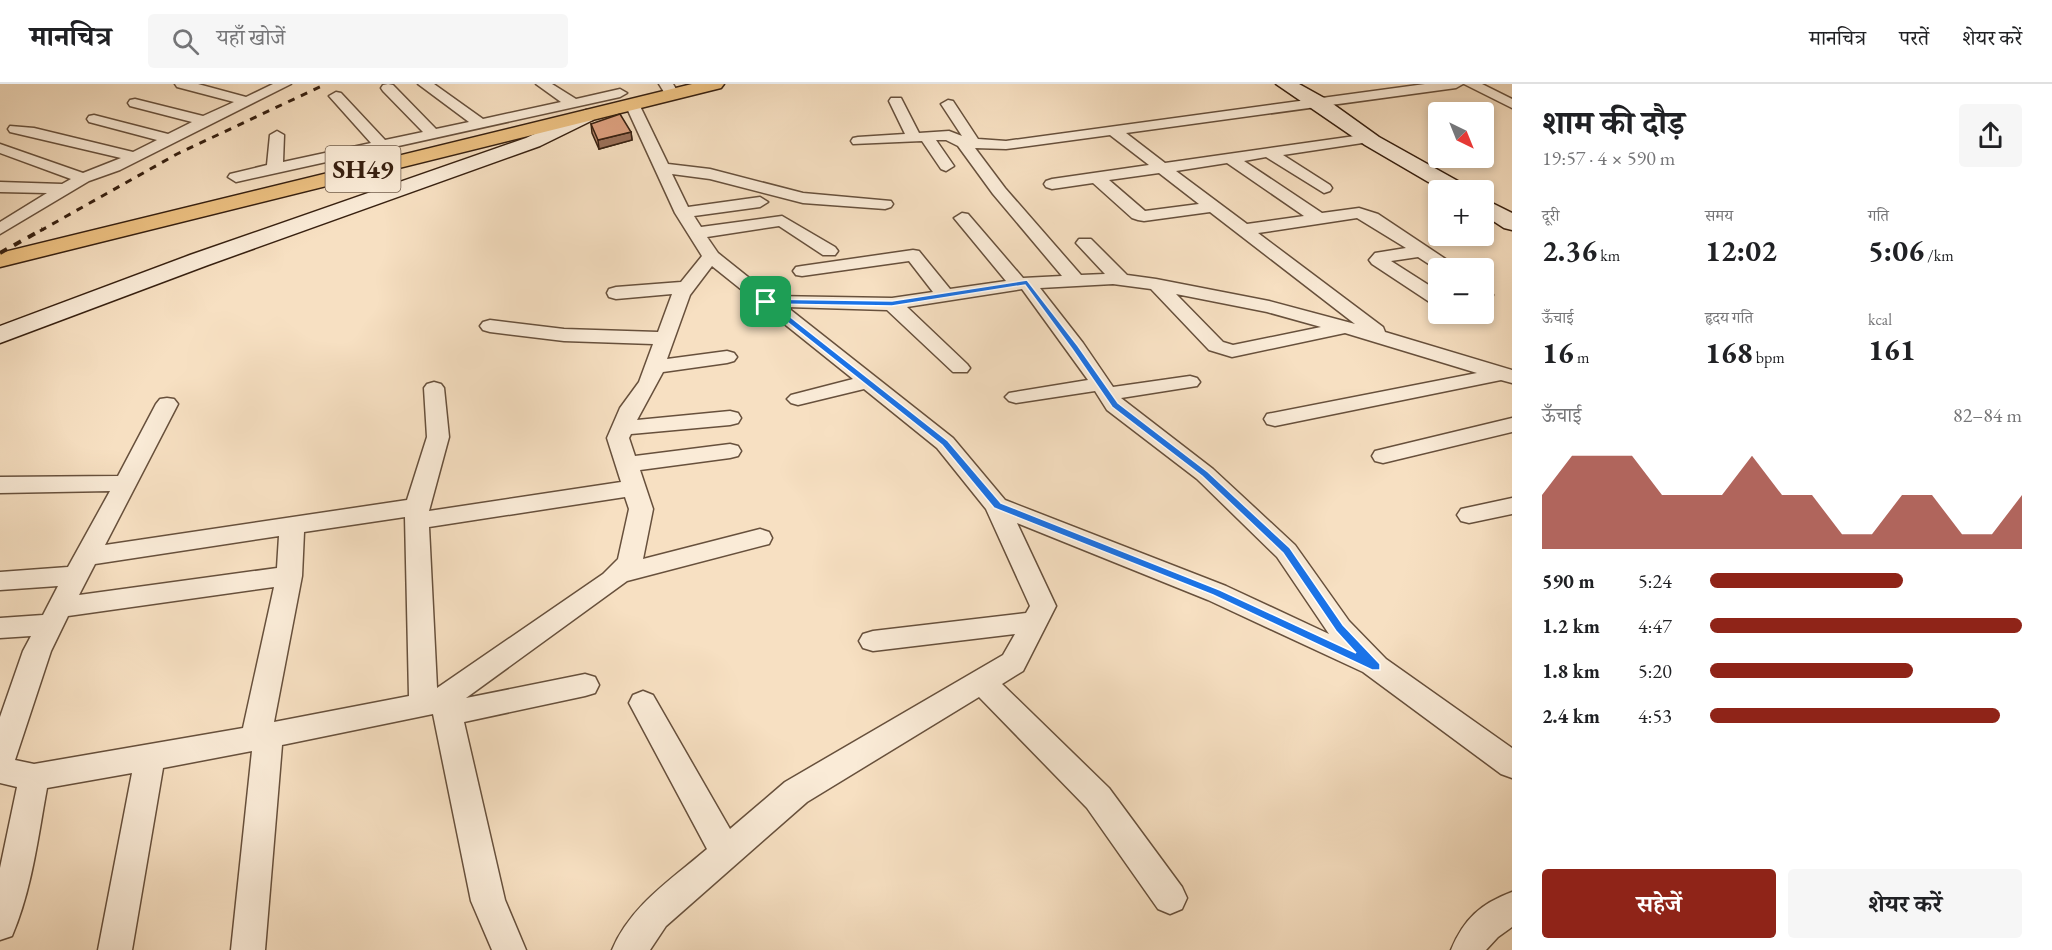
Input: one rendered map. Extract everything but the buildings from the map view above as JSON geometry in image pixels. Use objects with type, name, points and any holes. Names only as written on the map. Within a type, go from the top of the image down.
[{"type":"main road","points":[[1285,84],[1439,180]]},
{"type":"main road","name":"SH49","points":[[11,257],[413,157],[580,110],[669,89],[710,85]]},
{"type":"main road","points":[[0,335],[210,256],[533,142],[580,110]]},
{"type":"main road","points":[[1494,212],[1512,223]]},
{"type":"street","points":[[182,84],[248,101]]},
{"type":"street","points":[[0,229],[64,189],[284,84]]},
{"type":"street","points":[[425,84],[481,124]]},
{"type":"street","points":[[543,84],[580,110]]},
{"type":"street","points":[[605,84],[632,99],[683,213],[711,256],[945,443],[997,506],[1043,606],[1013,663],[796,792],[654,915],[629,950]]},
{"type":"street","points":[[858,141],[954,136],[969,143],[1006,145],[1456,84]]},
{"type":"street","points":[[1471,84],[1512,104]]},
{"type":"street","points":[[388,88],[433,134]]},
{"type":"street","points":[[336,96],[381,146]]},
{"type":"street","points":[[896,100],[920,137],[946,166]]},
{"type":"street","points":[[135,104],[205,121]]},
{"type":"street","points":[[948,104],[999,192],[1076,281]]},
{"type":"street","points":[[236,177],[481,124],[580,110]]},
{"type":"street","points":[[94,119],[170,139]]},
{"type":"street","points":[[15,129],[135,157]]},
{"type":"street","points":[[1115,132],[1385,338]]},
{"type":"street","points":[[275,168],[278,135]]},
{"type":"street","points":[[1052,184],[1369,138]]},
{"type":"street","points":[[0,148],[88,177]]},
{"type":"street","points":[[1269,153],[1324,188]]},
{"type":"street","points":[[1230,158],[1318,218]]},
{"type":"street","points":[[662,168],[710,174],[803,198],[885,204]]},
{"type":"street","points":[[1264,181],[1306,176]]},
{"type":"street","points":[[1096,177],[1138,214],[1144,216],[1214,207]]},
{"type":"street","points":[[0,187],[64,189]]},
{"type":"street","points":[[683,213],[760,202]]},
{"type":"street","points":[[1243,230],[1350,213],[1366,215],[1432,258]]},
{"type":"street","points":[[962,218],[1022,283],[1115,405],[1205,474],[1286,551],[1340,628],[1376,667]]},
{"type":"street","points":[[696,233],[782,221],[829,251]]},
{"type":"street","points":[[1085,243],[1121,280]]},
{"type":"street","points":[[1421,251],[1382,257],[1378,260],[1428,292]]},
{"type":"street","points":[[802,271],[913,255],[945,295]]},
{"type":"street","points":[[439,706],[612,581],[630,562],[641,509],[626,456],[631,408],[649,382],[681,294],[711,256]]},
{"type":"street","points":[[766,302],[892,304],[1022,283],[1121,280],[1156,284],[1269,307],[1509,374]]},
{"type":"street","points":[[1156,284],[1216,346],[1224,350],[1232,351],[1344,327]]},
{"type":"street","points":[[616,293],[687,287]]},
{"type":"street","points":[[892,304],[960,368]]},
{"type":"street","points":[[490,326],[564,335],[665,338]]},
{"type":"street","points":[[654,367],[727,357]]},
{"type":"street","points":[[1275,419],[1509,374]]},
{"type":"street","points":[[798,399],[868,382]]},
{"type":"street","points":[[1016,397],[1190,382]]},
{"type":"street","points":[[434,388],[438,436],[417,514],[439,706],[488,901],[509,950]]},
{"type":"street","points":[[0,759],[37,651],[167,404]]},
{"type":"street","points":[[1383,456],[1512,425]]},
{"type":"street","points":[[0,580],[81,567],[292,526],[417,514],[626,456],[729,434],[626,456]]},
{"type":"street","points":[[0,485],[126,483]]},
{"type":"street","points":[[997,506],[1217,592],[1376,667],[1512,765]]},
{"type":"street","points":[[1469,514],[1512,507]]},
{"type":"street","points":[[248,950],[262,737],[289,576],[292,526]]},
{"type":"street","points":[[618,574],[759,537]]},
{"type":"street","points":[[0,628],[55,616],[289,576]]},
{"type":"street","points":[[873,641],[1035,622]]},
{"type":"street","points":[[982,682],[1098,798],[1170,898]]},
{"type":"street","points":[[0,770],[34,777],[439,706],[585,685]]},
{"type":"street","points":[[643,703],[726,853]]},
{"type":"street","points":[[115,950],[150,758]]},
{"type":"street","points":[[0,924],[16,870],[34,777]]},
{"type":"street","points":[[1468,950],[1472,939],[1489,922],[1512,908]]},
{"type":"railway","points":[[40,231],[177,154],[326,84]]},
{"type":"railway","points":[[0,253],[43,229]]},
{"type":"route","points":[[1027,283],[1076,347],[1115,405],[1205,474],[1286,551],[1340,628],[1376,667],[1217,592],[997,506],[945,443],[766,302],[892,304],[1027,283]]}]
